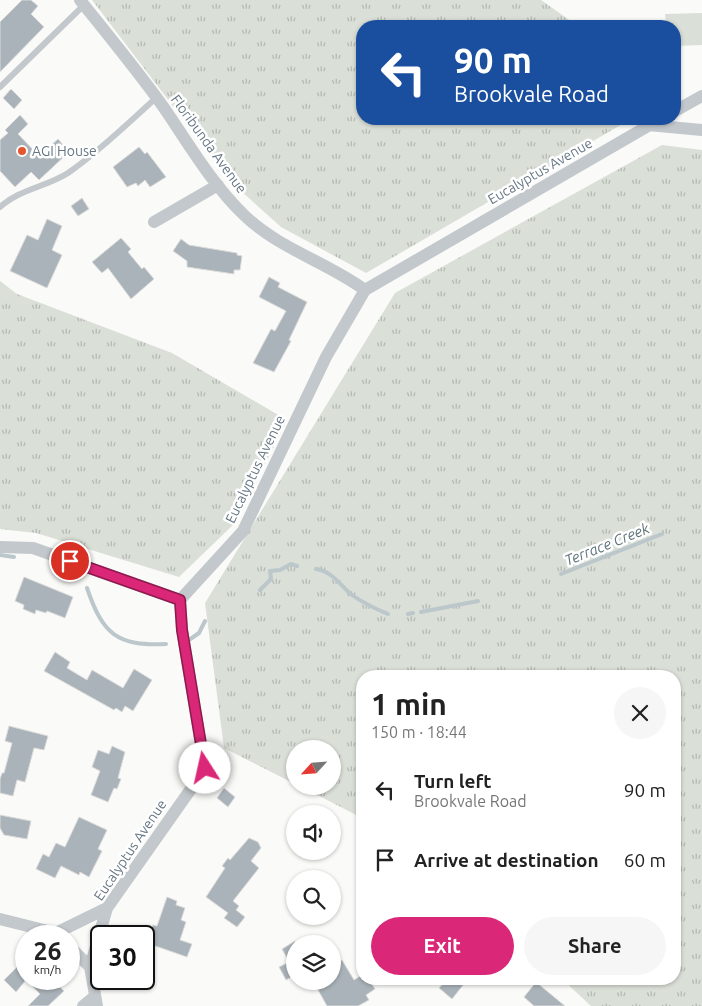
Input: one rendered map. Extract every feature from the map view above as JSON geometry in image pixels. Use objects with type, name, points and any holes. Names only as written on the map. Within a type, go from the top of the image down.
[{"type":"street","name":"Floribunda Avenue","points":[[82,3],[156,98],[218,186],[243,215],[271,236],[345,275],[365,290]]},
{"type":"street","points":[[681,108],[702,96]]},
{"type":"street","points":[[648,126],[702,130]]},
{"type":"street","name":"Eucalyptus Avenue","points":[[102,925],[107,908],[205,768],[182,630],[180,600],[243,531],[326,357],[365,290],[648,126]]},
{"type":"street","points":[[154,222],[218,186]]},
{"type":"street","points":[[0,547],[33,548],[180,600]]},
{"type":"street","points":[[76,925],[107,908]]},
{"type":"street","points":[[0,919],[21,925]]},
{"type":"street","points":[[80,957],[90,967]]},
{"type":"street","points":[[83,1006],[96,1001]]},
{"type":"lane","points":[[0,87],[82,3]]},
{"type":"lane","points":[[0,207],[19,192],[40,187],[67,173],[95,153],[156,98]]},
{"type":"green space","points":[[92,0],[541,0],[569,20],[356,20],[356,125],[621,125],[366,273],[281,227],[230,181]]},
{"type":"green space","points":[[702,13],[702,45],[681,46],[681,20],[666,20],[665,14]]},
{"type":"green space","points":[[662,145],[702,150],[702,1006],[591,1006],[568,985],[681,985],[681,670],[356,670],[356,815],[341,807],[341,805],[337,805],[317,795],[341,795],[341,740],[286,740],[286,779],[224,748],[205,603],[395,293]]},
{"type":"green space","points":[[0,281],[17,294],[172,353],[287,420],[237,521],[179,577],[36,533],[0,529]]},
{"type":"building","points":[[22,0],[31,0],[38,6],[31,14],[44,27],[0,72],[0,22]]},
{"type":"building","points":[[11,89],[22,100],[14,109],[3,98]]},
{"type":"building","points":[[20,115],[28,124],[18,134],[39,156],[58,139],[69,152],[39,180],[31,172],[15,187],[0,171],[0,140],[8,133],[5,130]]},
{"type":"building","points":[[139,147],[145,154],[147,152],[166,177],[150,187],[145,180],[138,186],[136,183],[127,187],[113,167]]},
{"type":"building","points":[[82,198],[89,209],[78,216],[71,206]]},
{"type":"building","points":[[47,219],[62,226],[52,250],[62,255],[47,288],[10,271],[27,235],[38,240]]},
{"type":"building","points":[[121,238],[131,249],[128,252],[142,269],[144,267],[154,279],[131,299],[108,268],[102,273],[92,262]]},
{"type":"building","points":[[181,239],[189,245],[237,253],[237,255],[242,256],[240,270],[234,270],[234,274],[187,267],[187,261],[173,251]]},
{"type":"building","points":[[269,277],[280,283],[278,287],[307,302],[289,340],[291,341],[274,372],[253,363],[271,329],[275,331],[286,311],[259,297]]},
{"type":"building","points":[[24,577],[73,597],[65,618],[47,611],[46,613],[36,610],[35,614],[23,609],[24,605],[15,601]]},
{"type":"building","points":[[55,652],[70,662],[67,668],[87,680],[92,670],[123,688],[134,669],[152,680],[133,711],[125,706],[122,712],[116,708],[114,710],[44,671]]},
{"type":"building","points":[[9,726],[48,736],[44,750],[34,748],[25,782],[17,780],[13,796],[0,793],[0,779],[2,773],[4,773],[12,743],[5,741]]},
{"type":"building","points":[[112,746],[125,752],[118,778],[121,779],[117,789],[114,788],[108,802],[91,795],[100,771],[92,767],[98,750],[109,754]]},
{"type":"building","points":[[224,788],[235,797],[228,807],[217,798]]},
{"type":"building","points":[[0,815],[31,821],[27,839],[4,835],[0,828]]},
{"type":"building","points":[[79,817],[107,830],[98,849],[102,851],[89,877],[80,872],[79,875],[61,866],[55,878],[36,869],[43,854],[49,857],[56,843],[65,847]]},
{"type":"building","points":[[249,838],[258,842],[261,848],[251,861],[259,868],[233,901],[239,906],[236,910],[245,917],[237,927],[224,918],[228,913],[206,897],[225,868],[222,866],[228,858],[230,860]]},
{"type":"building","points":[[167,897],[177,901],[176,905],[185,908],[181,920],[186,922],[180,940],[192,944],[187,957],[155,946],[155,926],[157,926]]},
{"type":"building","points":[[286,947],[286,956],[282,949]]},
{"type":"building","points":[[342,960],[354,980],[356,979],[356,985],[373,985],[375,989],[366,995],[369,1000],[358,1006],[327,1006],[318,990],[341,990]]},
{"type":"building","points":[[286,964],[286,980],[279,967]]},
{"type":"building","points":[[15,969],[15,990],[18,990],[16,992],[4,980]]},
{"type":"building","points":[[442,985],[463,985],[452,999],[439,988]]},
{"type":"building","points":[[534,985],[540,985],[565,1006],[534,1006],[524,997]]},
{"type":"building","points":[[36,990],[64,991],[48,1006],[28,1006],[40,994]]},
{"type":"waterway","name":"Terrace Creek","points":[[561,574],[662,534]]},
{"type":"waterway","name":"Terrace Creek","points":[[0,555],[14,557]]},
{"type":"waterway","name":"Terrace Creek","points":[[260,590],[271,579],[270,571],[280,570],[291,564],[297,566]]},
{"type":"waterway","name":"Terrace Creek","points":[[316,569],[332,576],[361,601],[388,614]]},
{"type":"waterway","name":"Terrace Creek","points":[[87,588],[99,617],[114,634],[124,640],[135,643],[166,644]]},
{"type":"waterway","name":"Terrace Creek","points":[[421,612],[478,601]]},
{"type":"waterway","name":"Terrace Creek","points":[[408,614],[413,613]]},
{"type":"waterway","name":"Terrace Creek","points":[[189,640],[199,633],[205,621]]},
{"type":"place","name":"AGI House","points":[[22,151]]},
{"type":"route","points":[[70,561],[180,600],[182,630],[205,768]]}]
